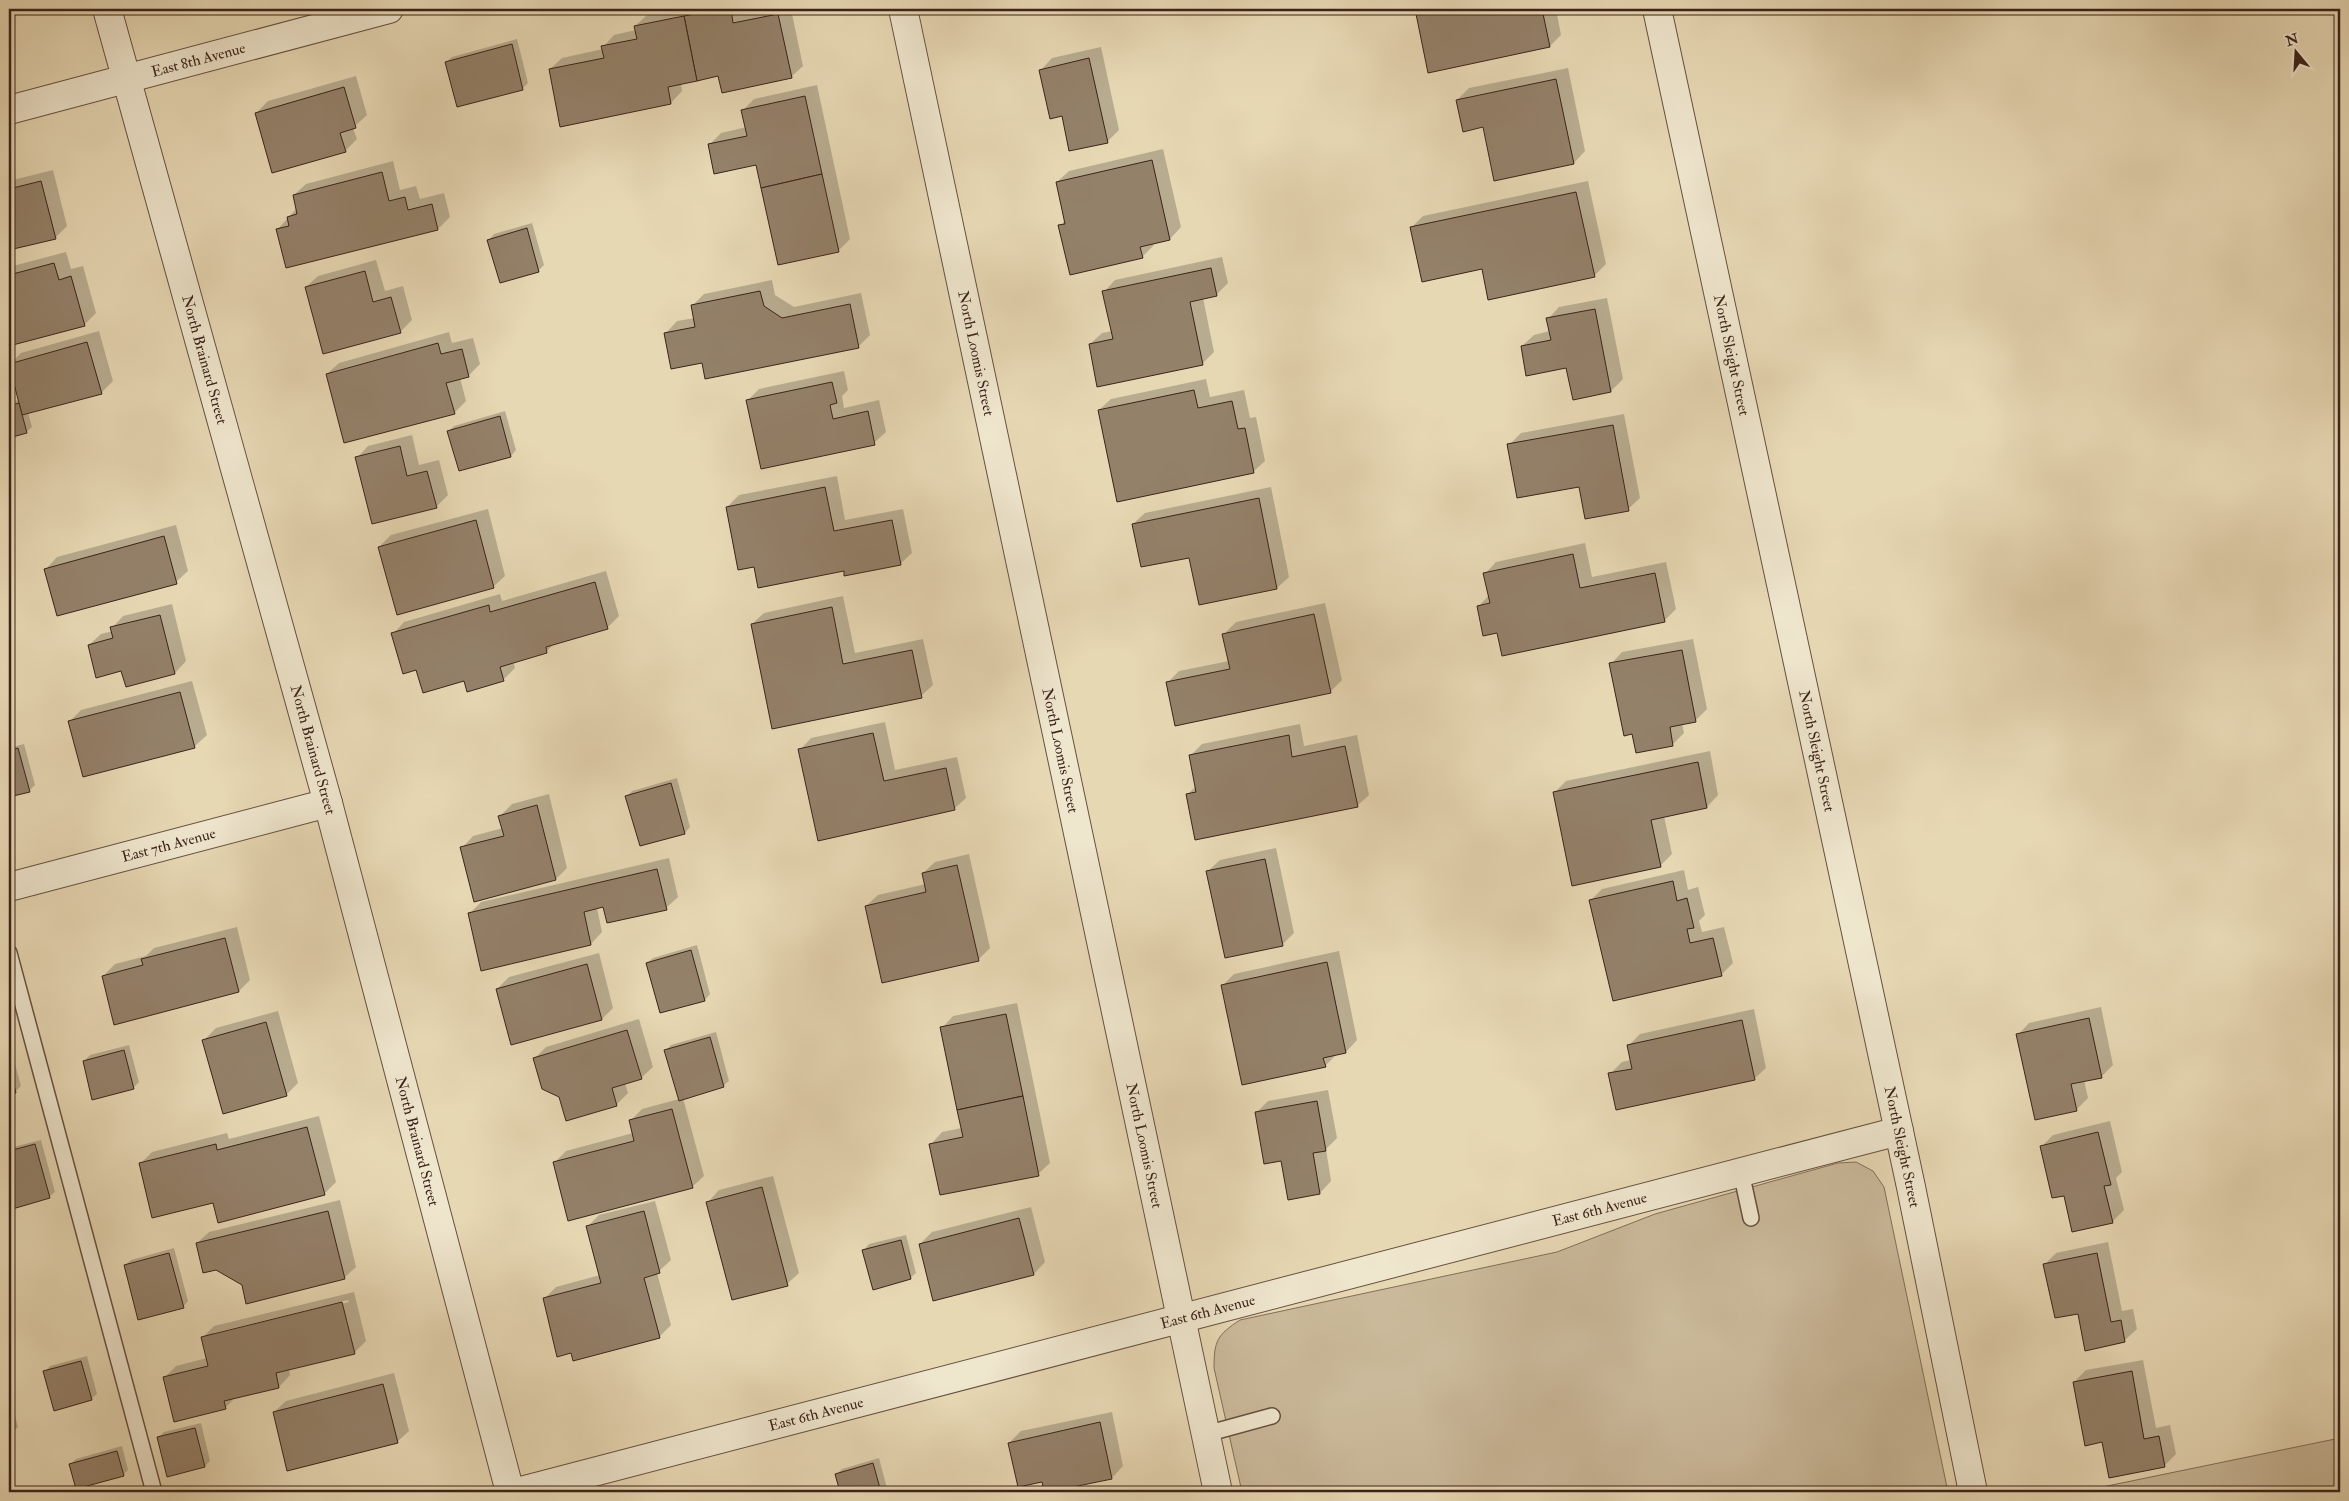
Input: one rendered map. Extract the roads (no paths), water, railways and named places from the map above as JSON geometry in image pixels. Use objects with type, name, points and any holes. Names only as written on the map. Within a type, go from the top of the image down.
[{"type":"street","name":"North Brainard Street","points":[[107,9],[328,802],[510,1492]]},
{"type":"street","name":"East 8th Avenue","points":[[9,110],[389,9]]},
{"type":"street","name":"North Loomis Street","points":[[903,9],[1218,1492]]},
{"type":"street","name":"North Sleight Street","points":[[1657,9],[1899,1131],[1973,1492]]},
{"type":"street","name":"East 7th Avenue","points":[[9,887],[328,802]]},
{"type":"street","name":"East 6th Avenue","points":[[516,1492],[1182,1320],[1899,1131]]},
{"type":"lane","points":[[9,953],[154,1492]]},
{"type":"lane","points":[[1741,1172],[1751,1218]]},
{"type":"lane","points":[[1206,1434],[1272,1416]]}]
